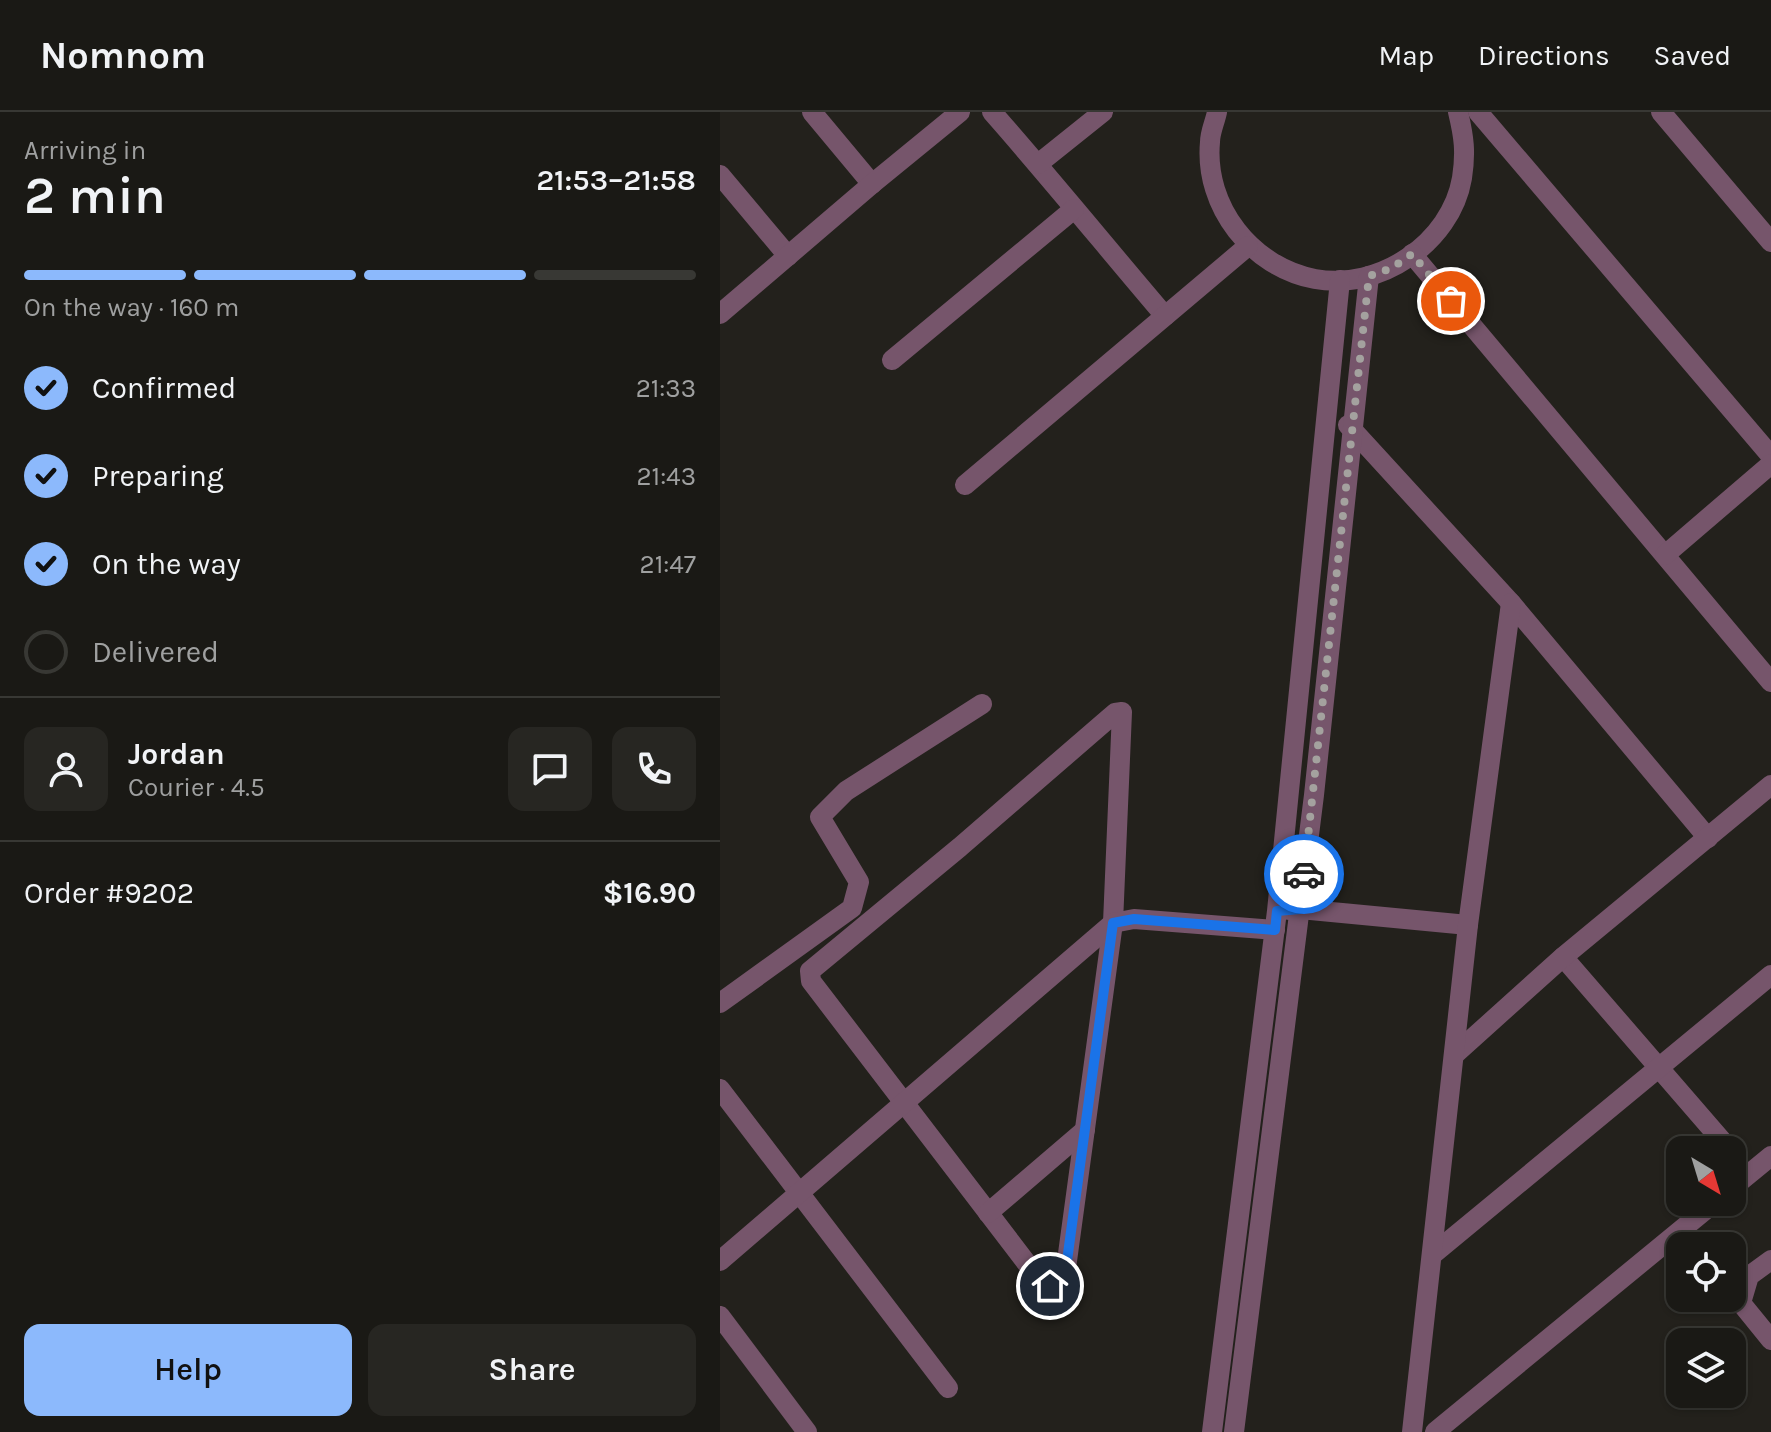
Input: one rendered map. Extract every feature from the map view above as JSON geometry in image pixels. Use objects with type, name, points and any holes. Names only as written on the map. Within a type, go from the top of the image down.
[{"type":"street","points":[[812,112],[872,184]]},
{"type":"street","points":[[720,314],[960,112]]},
{"type":"street","points":[[992,112],[1165,316]]},
{"type":"street","points":[[1038,164],[1103,112]]},
{"type":"street","points":[[1217,112],[1210,141],[1212,179],[1225,215],[1248,246],[1280,267],[1316,279],[1340,280],[1369,276],[1392,268],[1423,247],[1448,217],[1462,181],[1465,143],[1458,112]]},
{"type":"street","points":[[1478,112],[1771,456]]},
{"type":"street","points":[[1661,112],[1771,242]]},
{"type":"street","points":[[720,175],[788,256]]},
{"type":"street","points":[[892,360],[1074,209]]},
{"type":"street","points":[[965,485],[1248,246]]},
{"type":"street","points":[[1412,254],[1771,682]]},
{"type":"street","points":[[1234,1432],[1314,795],[1369,276]]},
{"type":"street","points":[[1212,1432],[1276,920],[1340,280]]},
{"type":"street","points":[[1327,406],[1353,429],[1511,603],[1708,838]]},
{"type":"street","points":[[1665,555],[1771,464]]},
{"type":"street","points":[[1412,1432],[1468,925],[1511,603]]},
{"type":"street","points":[[720,1003],[852,908],[859,882],[820,817],[846,791],[982,704]]},
{"type":"street","points":[[1122,712],[1113,923],[1064,1283],[1058,1289],[1038,1278],[904,1103],[811,981],[810,971],[1115,713],[1122,712]]},
{"type":"street","points":[[1454,1055],[1563,957],[1771,785]]},
{"type":"street","points":[[720,1261],[1113,923],[1134,919],[1276,920],[1300,909],[1468,925]]},
{"type":"street","points":[[1563,957],[1718,1136]]},
{"type":"street","points":[[1432,1255],[1771,975]]},
{"type":"street","points":[[720,1089],[948,1388]]},
{"type":"street","points":[[988,1213],[1085,1130]]},
{"type":"street","points":[[1746,1176],[1771,1156]]},
{"type":"street","points":[[1746,1168],[1750,1173]]},
{"type":"street","points":[[1435,1432],[1698,1216]]},
{"type":"street","points":[[1771,1260],[1749,1276],[1741,1303],[1771,1340]]},
{"type":"street","points":[[720,1316],[807,1432]]},
{"type":"way so far","points":[[1304,874],[1369,276],[1392,268],[1412,254],[1451,301]]},
{"type":"route","points":[[1050,1286],[1058,1289],[1064,1283],[1113,923],[1134,919],[1275,930],[1277,911],[1300,909],[1304,874]]}]
